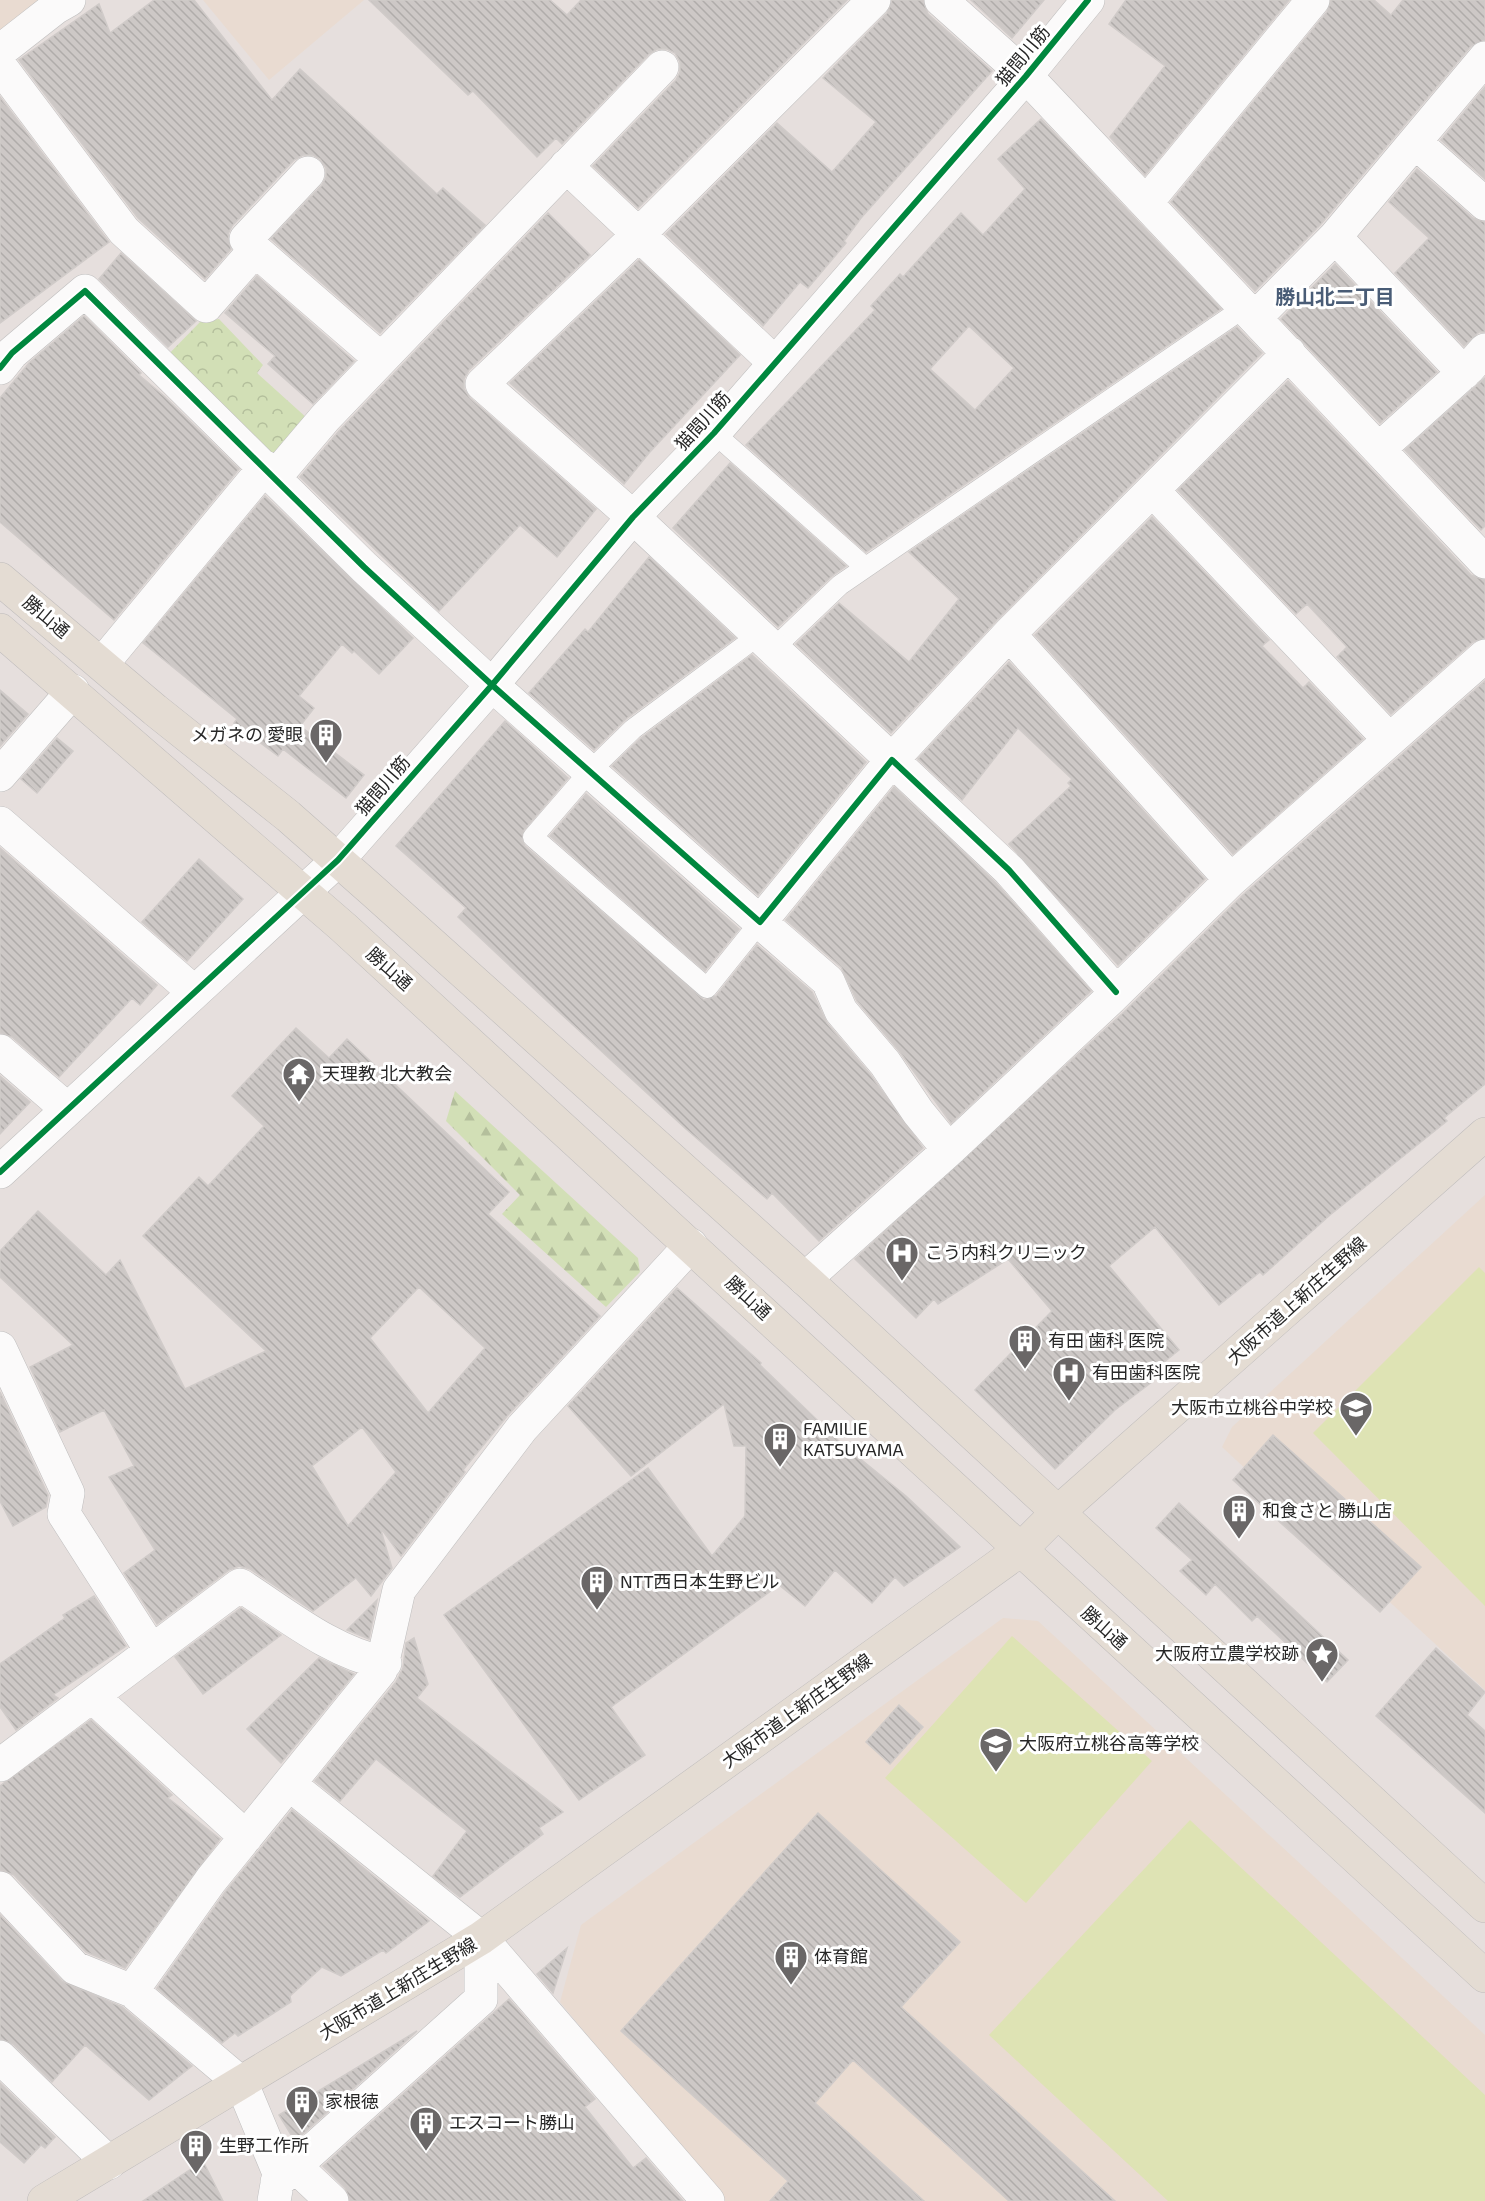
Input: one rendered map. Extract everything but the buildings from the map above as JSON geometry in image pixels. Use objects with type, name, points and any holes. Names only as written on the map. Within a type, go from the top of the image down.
[{"type":"main road","name":"勝山通","points":[[0,579],[338,860],[805,1279],[1485,1906]]},
{"type":"main road","name":"勝山通","points":[[0,630],[302,890],[691,1245],[1019,1551],[1485,1976]]},
{"type":"main road","name":"大阪市道上新庄生野線","points":[[44,2201],[242,2084],[481,1938],[1019,1551],[1057,1513],[1485,1134]]},
{"type":"street","points":[[0,51],[55,8],[69,0]]},
{"type":"street","points":[[874,0],[639,234],[482,384],[633,518],[1009,870],[1116,992]]},
{"type":"street","points":[[940,0],[1026,76],[1485,562]]},
{"type":"street","name":"猫間川筋","points":[[302,890],[338,860],[492,685],[633,518],[714,433],[1026,76],[1088,0]]},
{"type":"street","points":[[1146,202],[1313,0]]},
{"type":"street","points":[[1250,312],[1335,237],[1485,58]]},
{"type":"street","points":[[0,66],[124,231],[206,306],[255,250]]},
{"type":"street","points":[[102,664],[270,472],[325,418],[662,67]]},
{"type":"street","points":[[1415,142],[1485,204]]},
{"type":"street","points":[[566,166],[775,363]]},
{"type":"street","points":[[308,173],[246,239],[255,250],[381,359]]},
{"type":"street","points":[[1335,237],[1475,361],[1379,449]]},
{"type":"street","points":[[4,354],[85,291],[364,567],[492,685],[828,981],[841,1011],[885,1063],[918,1112],[949,1150]]},
{"type":"street","points":[[760,922],[892,760],[1009,634],[1154,492],[1289,353]]},
{"type":"street","points":[[1154,492],[1389,739]]},
{"type":"street","points":[[1009,634],[1231,880]]},
{"type":"street","points":[[805,1279],[949,1150],[1231,880],[1485,656]]},
{"type":"street","points":[[0,775],[73,691]]},
{"type":"street","points":[[0,823],[193,991]]},
{"type":"street","points":[[0,1172],[302,890]]},
{"type":"street","points":[[0,1051],[66,1109]]},
{"type":"street","points":[[132,1991],[211,1880],[381,1670],[399,1590],[522,1428],[691,1245]]},
{"type":"street","points":[[0,1348],[68,1493],[64,1514],[151,1650]]},
{"type":"street","points":[[0,1765],[240,1585],[340,1647],[363,1659],[384,1663]]},
{"type":"street","points":[[92,1696],[246,1837]]},
{"type":"street","points":[[289,1784],[481,1938],[708,2201]]},
{"type":"street","points":[[0,1888],[75,1968],[132,1991],[242,2084],[282,2183]]},
{"type":"street","points":[[282,2183],[481,1999],[481,1938]]},
{"type":"street","points":[[0,2057],[109,2163]]},
{"type":"street","points":[[282,2183],[332,2201]]},
{"type":"lane","points":[[760,922],[707,988],[533,837],[590,771],[633,729],[766,642],[865,567],[1250,312]]},
{"type":"lane","points":[[714,433],[865,567]]},
{"type":"shaded area","points":[[0,0],[44,0],[0,37]]},
{"type":"shaded area","points":[[203,0],[364,0],[269,80]]},
{"type":"shaded area","name":"大阪市立桃谷中学校","points":[[1485,1195],[1485,1690],[1222,1447],[1232,1427]]},
{"type":"shaded area","name":"大阪府立桃谷高等学校","points":[[1003,1618],[1038,1621],[1485,2035],[1485,2201],[723,2201],[560,2002],[581,1925]]},
{"type":"green space","points":[[219,319],[263,365],[257,373],[308,419],[265,465],[163,360],[200,322]]},
{"type":"green space","points":[[455,1091],[638,1258],[640,1272],[606,1307],[502,1214],[520,1195],[446,1121]]},
{"type":"green space","points":[[1479,1267],[1485,1273],[1485,1606],[1313,1433]]},
{"type":"green space","points":[[1012,1636],[1152,1761],[1026,1903],[885,1778]]},
{"type":"green space","points":[[1190,1820],[1485,2095],[1485,2201],[1168,2201],[989,2035]]},
{"type":"cycle path","points":[[0,1172],[338,860],[492,685],[633,517],[714,433],[1026,76],[1088,0]]},
{"type":"cycle path","points":[[0,368],[12,353],[85,291],[364,567],[492,685],[760,922],[892,760],[1009,870],[1116,992]]},
{"type":"place","name":"メガネの 愛眼","points":[[326,764]]},
{"type":"place","name":"天理教 北大教会","points":[[299,1103]]},
{"type":"place","name":"こう内科クリニック","points":[[902,1282]]},
{"type":"place","name":"有田 歯科 医院","points":[[1025,1370]]},
{"type":"place","name":"有田歯科医院","points":[[1069,1402]]},
{"type":"place","name":"大阪市立桃谷中学校","points":[[1356,1437]]},
{"type":"place","name":"FAMILIE KATSUYAMA","points":[[780,1468]]},
{"type":"place","name":"和食さと 勝山店","points":[[1239,1540]]},
{"type":"place","name":"NTT西日本生野ビル","points":[[597,1611]]},
{"type":"place","name":"大阪府立農学校跡","points":[[1322,1683]]},
{"type":"place","name":"大阪府立桃谷高等学校","points":[[996,1773]]},
{"type":"place","name":"体育館","points":[[791,1986]]},
{"type":"place","name":"家根徳","points":[[302,2131]]},
{"type":"place","name":"エスコート勝山","points":[[426,2152]]},
{"type":"place","name":"生野工作所","points":[[196,2175]]},
{"type":"district","name":"勝山北二丁目","points":[[1335,297]]}]
